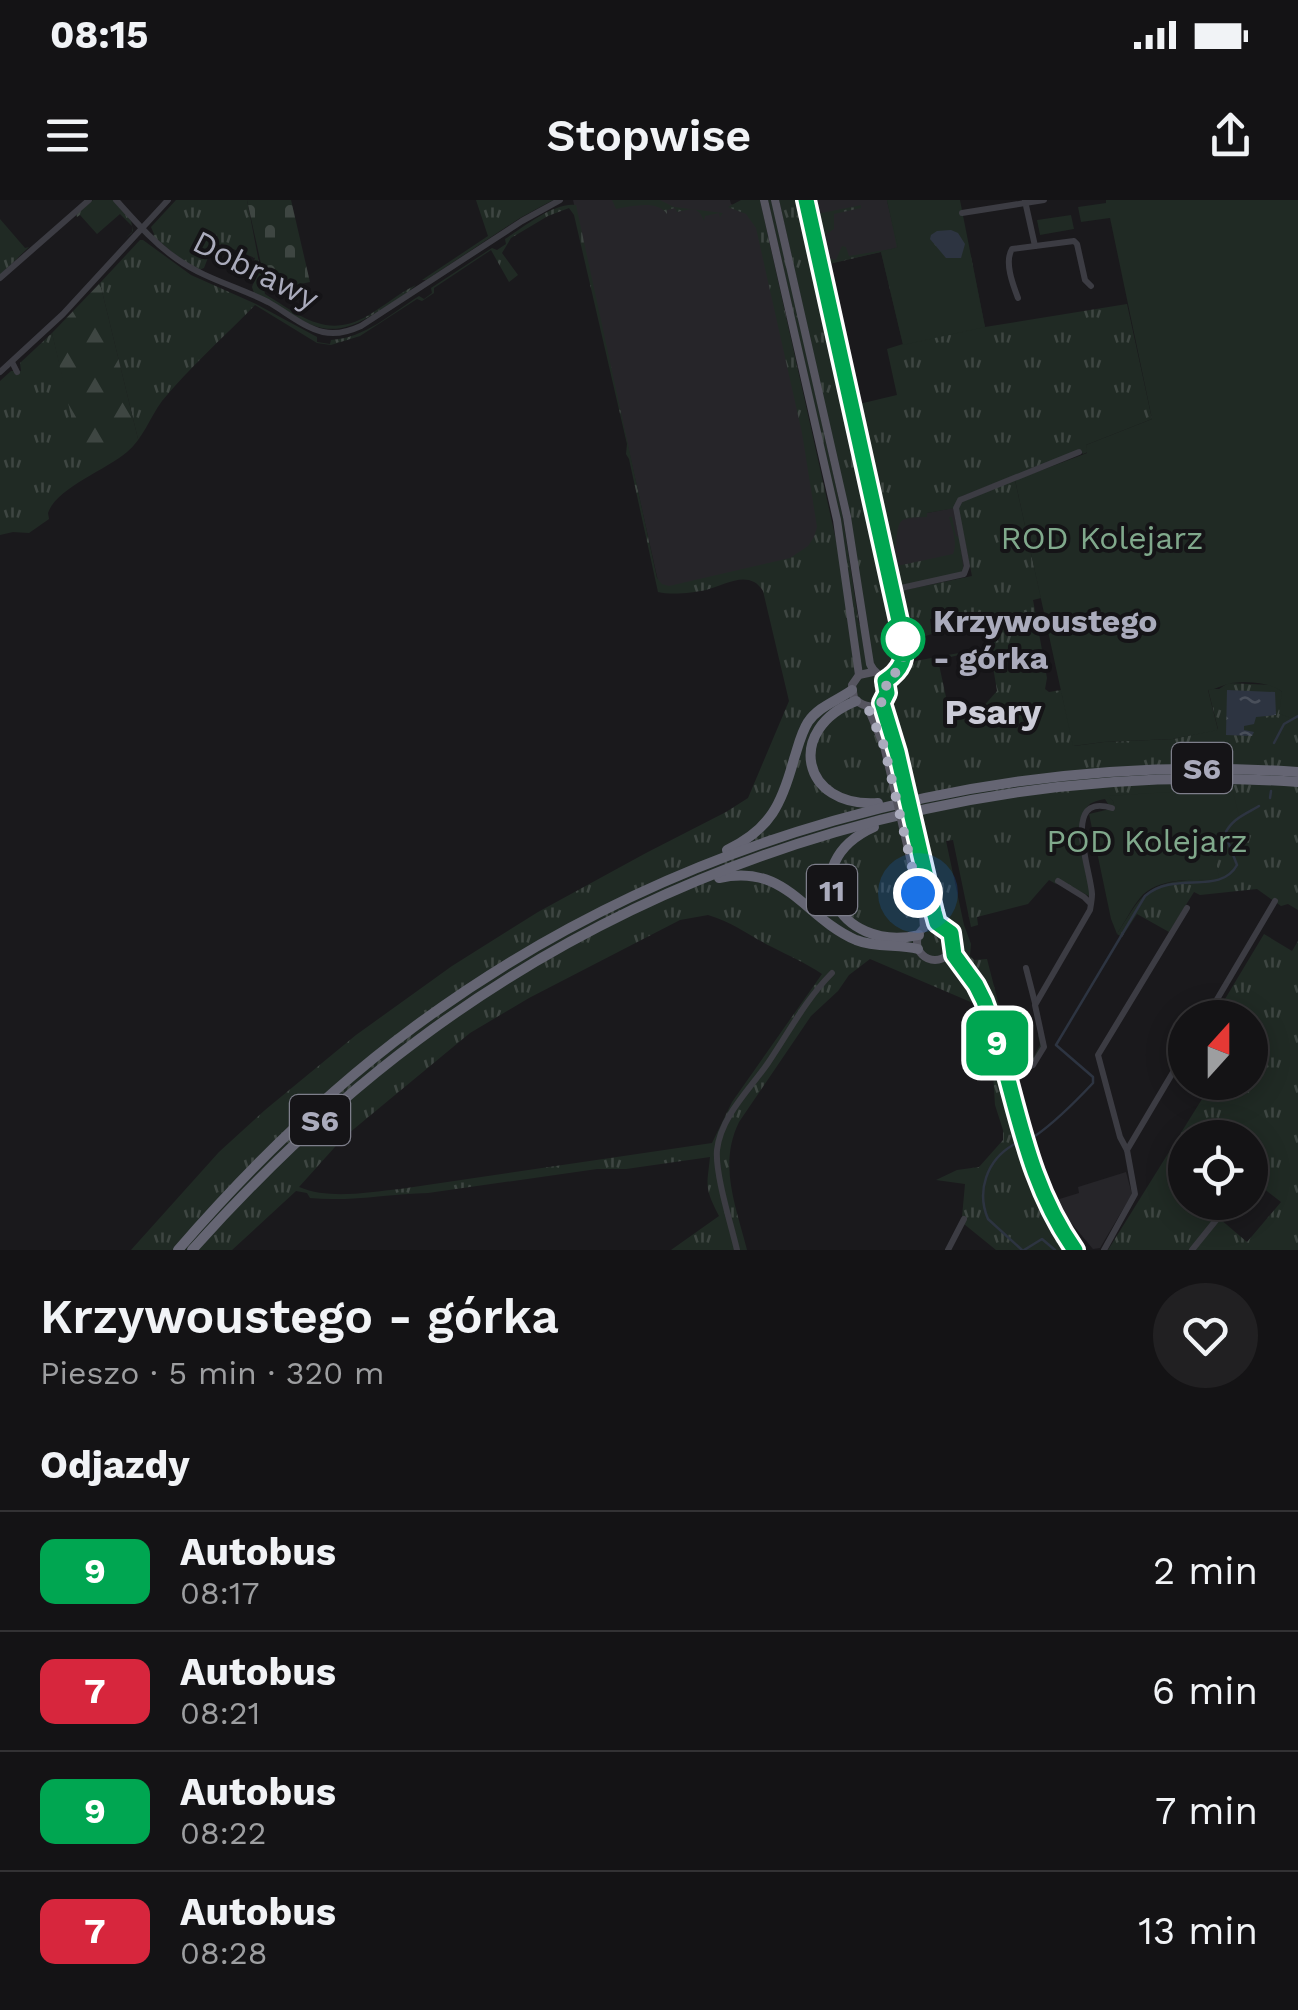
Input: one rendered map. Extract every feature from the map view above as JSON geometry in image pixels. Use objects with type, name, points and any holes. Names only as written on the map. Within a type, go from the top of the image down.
[{"type":"highway","points":[[854,696],[818,729],[811,752],[816,776],[831,793],[847,801],[862,804],[910,800]]},
{"type":"highway","points":[[696,868],[742,843],[767,822],[781,800],[807,724],[825,706],[854,696]]},
{"type":"highway","name":"S6","points":[[178,1250],[290,1130],[411,1029],[478,982],[565,930],[696,868],[811,826],[910,800],[1011,781],[1105,771],[1200,768],[1298,772]]},
{"type":"highway","name":"S6","points":[[192,1250],[320,1120],[420,1038],[545,956],[680,888],[805,842],[899,816],[1020,791],[1199,778],[1298,782]]},
{"type":"highway","name":"11","points":[[899,816],[846,844],[834,865],[832,890],[842,914],[859,930],[908,937],[922,931]]},
{"type":"highway","points":[[680,888],[732,875],[762,877],[782,886],[856,940],[918,948]]},
{"type":"main road","points":[[764,200],[837,520],[859,675]]},
{"type":"main road","points":[[775,200],[847,517],[873,672],[885,681],[887,693],[882,703],[914,830],[939,925],[951,933],[953,941],[952,950],[943,959]]},
{"type":"main road","points":[[873,672],[859,675],[854,682],[854,696],[868,708],[884,746],[922,931],[918,948],[929,960],[943,959],[970,977]]},
{"type":"main road","points":[[868,708],[882,703]]},
{"type":"main road","points":[[922,931],[939,925]]},
{"type":"main road","points":[[952,950],[982,995],[1044,1200],[1075,1250]]},
{"type":"street","points":[[0,278],[89,200]]},
{"type":"street","points":[[116,200],[142,228]]},
{"type":"street","points":[[0,372],[63,314],[168,200]]},
{"type":"street","name":"Dobrawy","points":[[142,228],[176,258],[203,274],[269,303],[313,328],[340,333],[360,326],[560,200]]},
{"type":"street","points":[[806,200],[904,654],[900,669],[885,681]]},
{"type":"street","points":[[962,214],[1044,200]]},
{"type":"street","points":[[1025,202],[1035,246]]},
{"type":"street","points":[[1018,298],[1008,255],[1012,250],[1035,246],[1074,241],[1078,244],[1085,280],[1091,286]]},
{"type":"street","points":[[2,358],[17,372]]},
{"type":"street","points":[[892,590],[964,574],[967,566],[956,508],[960,500],[1079,452]]},
{"type":"street","points":[[1035,1004],[1087,917],[1091,889],[1081,836],[1084,817],[1095,805],[1112,808]]},
{"type":"street","points":[[1058,881],[1090,905]]},
{"type":"street","points":[[1217,1000],[1275,901]]},
{"type":"street","points":[[1128,1150],[1120,1137],[1098,1056],[1187,908]]},
{"type":"street","points":[[1005,1070],[1033,1065],[1045,1045],[1026,968]]},
{"type":"street","points":[[736,1250],[718,1168],[722,1132],[815,992],[832,973]]},
{"type":"street","points":[[1104,1250],[1136,1194],[1128,1150],[1168,1081]]},
{"type":"street","points":[[948,1250],[964,1219]]},
{"type":"street","points":[[1192,1250],[1216,1220]]},
{"type":"shaded area","points":[[573,200],[730,200],[731,204],[756,214],[833,552],[660,590]]},
{"type":"shaded area","points":[[813,200],[887,200],[898,248],[828,264]]},
{"type":"shaded area","points":[[953,508],[965,568],[898,581],[885,521]]},
{"type":"shaded area","points":[[1126,1172],[1132,1194],[1100,1248],[1093,1249],[1059,1213],[1053,1201],[1079,1193],[1078,1187]]},
{"type":"green space","points":[[93,200],[113,200],[132,226],[120,214],[97,234],[80,215],[77,217]]},
{"type":"green space","points":[[176,200],[247,200],[265,294],[315,322],[354,322],[416,285],[357,323],[326,329],[313,325],[254,293],[258,270],[253,264],[255,258],[221,244],[218,250],[211,250],[204,268],[199,270],[153,236],[151,227]]},
{"type":"green space","points":[[247,200],[291,200],[310,282],[267,291]]},
{"type":"green space","points":[[476,200],[553,200],[422,280],[488,236]]},
{"type":"green space","points":[[612,200],[660,200],[674,207],[693,209],[677,212],[675,208],[667,210],[667,214],[651,205],[616,209]]},
{"type":"green space","points":[[741,200],[760,200],[855,625],[840,519],[768,200],[777,222],[843,518],[859,624],[866,623],[850,516],[779,200],[803,200],[885,569],[885,602],[895,623],[898,650],[914,664],[959,653],[938,660],[951,720],[974,717],[997,691],[984,612],[930,619],[932,634],[911,640],[915,658],[900,591],[972,576],[958,507],[1015,480],[1041,598],[1033,600],[1047,678],[1045,689],[1061,690],[1074,746],[1173,739],[1218,729],[1208,689],[1219,689],[1228,683],[1274,685],[1282,692],[1298,720],[1298,910],[1288,904],[1281,906],[1257,889],[1200,895],[1194,892],[1169,932],[1137,914],[1122,937],[1117,934],[1144,895],[1161,885],[1188,880],[1230,832],[1109,797],[1115,808],[1105,799],[1093,802],[1081,821],[1089,896],[1058,880],[1056,884],[1049,880],[1028,904],[977,917],[978,925],[971,927],[953,840],[946,841],[971,944],[970,956],[974,960],[987,959],[1014,1064],[1032,1060],[1040,1045],[1040,1035],[1042,1047],[1032,1063],[1007,1065],[995,1019],[1019,1141],[1044,1205],[1072,1250],[996,1250],[964,1224],[965,1184],[936,1180],[957,1170],[979,1167],[1003,1140],[981,1023],[973,1003],[870,959],[849,975],[811,1016],[739,1122],[729,1170],[747,1250],[671,1250],[719,1216],[708,1187],[710,1157],[428,1193],[325,1199],[310,1198],[307,1193],[296,1191],[232,1250],[131,1250],[219,1152],[356,1035],[452,966],[538,912],[748,798],[789,701],[763,591],[758,584],[745,579],[695,592],[658,592],[574,215],[569,208],[511,238],[502,253],[518,275],[509,282],[491,250],[434,288],[434,293],[422,301],[417,299],[360,336],[331,345],[317,343],[255,305],[172,389],[133,447],[61,495],[48,513],[49,519],[29,533],[0,535],[0,381],[11,371],[21,371],[20,363],[52,333],[73,420],[138,439],[100,283],[140,240],[191,275],[256,304],[317,337],[317,342],[330,344],[331,340],[367,330],[419,296],[424,299],[432,293],[431,288],[492,248],[497,250],[506,244],[505,239],[539,216],[558,207],[576,205],[657,578],[669,586],[790,558],[808,546],[817,527],[802,433],[756,228],[746,214],[728,207]],"holes":[[[708,915],[822,974],[732,1102],[712,1143],[375,1192],[336,1194],[299,1187],[343,1138],[470,1033],[680,920]]]},
{"type":"green space","points":[[887,200],[971,257],[985,327],[1127,304],[1152,419],[1086,445],[1088,452],[1083,454],[1080,450],[962,496],[955,508],[905,519],[899,524],[896,546],[890,548],[859,404],[897,395],[887,349],[903,344],[881,252],[829,264],[830,279],[823,249],[827,258],[836,260],[842,246],[849,256],[897,248]]},
{"type":"green space","points":[[887,200],[960,200],[985,327],[903,345],[881,252],[898,247]]},
{"type":"green space","name":"ROD Kolejarz","points":[[1106,200],[1298,200],[1298,720],[1279,714],[1282,692],[1272,686],[1232,683],[1208,690],[1218,730],[1173,739],[1073,746],[1015,480],[1087,453],[1086,445],[1152,419],[1110,218],[1081,222],[1078,207]]},
{"type":"green space","points":[[861,205],[834,214],[834,229],[822,241],[817,214]]},
{"type":"green space","points":[[694,209],[723,213],[720,217],[719,213],[705,216],[704,221]]},
{"type":"green space","points":[[1071,215],[1074,229],[1040,235],[1037,220]]},
{"type":"green space","points":[[0,219],[25,248],[29,247],[0,275]]},
{"type":"green space","points":[[100,283],[138,439],[114,451],[67,450],[61,428],[72,420],[52,333]]},
{"type":"green space","points":[[949,517],[959,537],[964,572],[899,586],[892,554],[899,556],[895,560],[897,566],[953,554],[955,541]]},
{"type":"green space","name":"POD Kolejarz","points":[[1201,790],[1233,792],[1239,816],[1214,848],[1219,879],[1156,886],[1140,898],[1117,934],[1089,814],[1114,808],[1107,796]]},
{"type":"green space","points":[[1264,934],[1292,951],[1298,941],[1298,1250],[1194,1250],[1219,1220],[1247,1242],[1281,1202],[1268,1192],[1268,1120],[1189,1120],[1201,1100],[1268,1100],[1268,1000],[1225,999]]},
{"type":"green space","points":[[1168,1154],[1168,1220],[1215,1220],[1191,1250],[1108,1250]]},
{"type":"water","points":[[951,230],[965,244],[961,258],[946,258],[930,239],[937,231]]},
{"type":"water","points":[[1227,690],[1275,692],[1276,715],[1256,717],[1254,724],[1244,726],[1244,730],[1254,732],[1252,736],[1226,735]]},
{"type":"waterway","points":[[1274,743],[1284,724],[1298,716]]},
{"type":"waterway","points":[[1270,798],[1271,791]]},
{"type":"waterway","points":[[1022,1250],[988,1219],[983,1198],[990,1168],[1004,1151],[1050,1125],[1093,1083],[1093,1077],[1056,1045],[1145,896],[1157,888],[1208,882],[1229,874],[1237,865],[1225,834],[1235,821],[1259,806]]},
{"type":"waterway","points":[[1024,1250],[1042,1239],[1055,1250]]},
{"type":"bus line","name":"9","points":[[806,200],[903,639],[903,662],[896,674],[885,681],[887,693],[882,703],[934,912],[937,923],[951,933],[954,955],[988,1010],[1040,1189],[1075,1250]]},
{"type":"place","name":"Krzywoustego - górka","points":[[903,639]]},
{"type":"district","name":"Psary","points":[[993,712]]},
{"type":"route","points":[[903,639],[904,660],[898,672],[885,681],[885,699],[868,708],[884,746],[918,893]]}]
